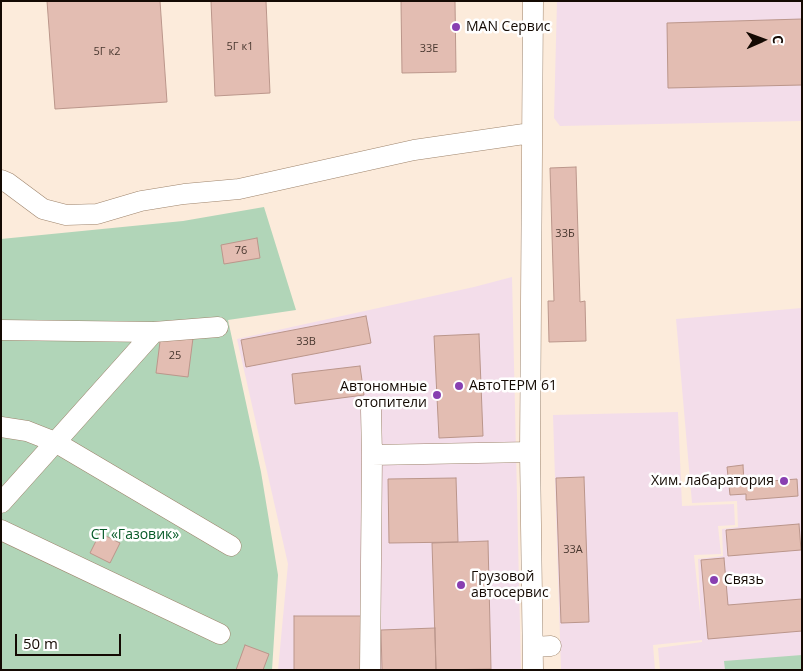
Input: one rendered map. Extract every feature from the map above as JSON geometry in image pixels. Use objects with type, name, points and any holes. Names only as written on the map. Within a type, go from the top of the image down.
[{"type":"street","points":[[533,1],[530,452],[542,646],[533,670]]},
{"type":"street","points":[[1,180],[8,183],[43,209],[66,215],[97,214],[141,201],[184,194],[239,190],[414,150],[532,133]]},
{"type":"street","points":[[1,330],[154,332],[218,327]]},
{"type":"street","points":[[1,502],[154,332]]},
{"type":"street","points":[[370,670],[371,410]]},
{"type":"street","points":[[1,427],[27,430],[55,442],[231,546]]},
{"type":"street","points":[[372,455],[530,452]]},
{"type":"street","points":[[1,530],[220,634]]},
{"type":"shaded area","points":[[557,1],[802,1],[802,121],[560,126],[554,118]]},
{"type":"shaded area","points":[[512,277],[521,670],[278,670],[288,564],[237,339]]},
{"type":"shaded area","points":[[802,308],[802,670],[660,670],[658,648],[702,642],[702,640],[653,645],[655,670],[561,670],[553,415],[678,412],[682,506],[734,504],[735,525],[718,526],[721,554],[694,555],[701,622],[698,559],[723,556],[722,529],[738,527],[737,501],[692,503],[676,319]]},
{"type":"green space","name":"СТ «Газовик»","points":[[264,207],[296,310],[228,320],[261,472],[278,575],[272,670],[1,670],[1,239],[183,221]]},
{"type":"green space","points":[[802,655],[802,670],[725,670],[724,661]]},
{"type":"building","points":[[47,1],[160,1],[167,102],[55,109]]},
{"type":"building","points":[[211,1],[266,1],[270,93],[215,96]]},
{"type":"building","points":[[401,1],[455,1],[456,72],[402,73]]},
{"type":"building","points":[[802,19],[802,85],[668,88],[667,23]]},
{"type":"building","points":[[576,167],[580,302],[585,301],[586,341],[549,342],[548,301],[554,301],[550,168]]},
{"type":"building","points":[[257,238],[260,258],[224,264],[221,245]]},
{"type":"building","points":[[366,316],[371,343],[246,367],[241,340]]},
{"type":"building","points":[[161,334],[193,338],[188,377],[156,373]]},
{"type":"building","name":"АвтоТЕРМ 61","points":[[479,334],[483,436],[439,438],[434,336]]},
{"type":"building","points":[[360,366],[364,395],[295,404],[292,374]]},
{"type":"building","name":"Хим. лабаратория","points":[[743,465],[744,483],[797,479],[798,496],[746,500],[746,494],[730,495],[727,467]]},
{"type":"building","points":[[584,477],[589,622],[561,623],[556,478]]},
{"type":"building","name":"Грузовой автосервис","points":[[456,478],[458,542],[389,543],[388,479]]},
{"type":"building","points":[[799,524],[801,550],[728,556],[726,530]]},
{"type":"building","points":[[100,533],[120,543],[110,563],[90,553]]},
{"type":"building","name":"Грузовой автосервис","points":[[488,541],[491,669],[436,670],[432,543]]},
{"type":"building","name":"Связь","points":[[724,558],[728,605],[802,599],[802,631],[708,639],[701,560]]},
{"type":"building","points":[[294,616],[361,616],[362,670],[294,670]]},
{"type":"building","points":[[435,628],[436,670],[382,670],[381,630]]},
{"type":"building","points":[[245,645],[269,654],[263,670],[236,670]]},
{"type":"place","name":"MAN Сервис","points":[[456,27]]},
{"type":"place","name":"АвтоТЕРМ 61","points":[[459,386]]},
{"type":"place","name":"Автономные отопители","points":[[437,395]]},
{"type":"place","name":"Хим. лабаратория","points":[[784,481]]},
{"type":"place","name":"Связь","points":[[714,580]]},
{"type":"place","name":"Грузовой автосервис","points":[[461,585]]}]
